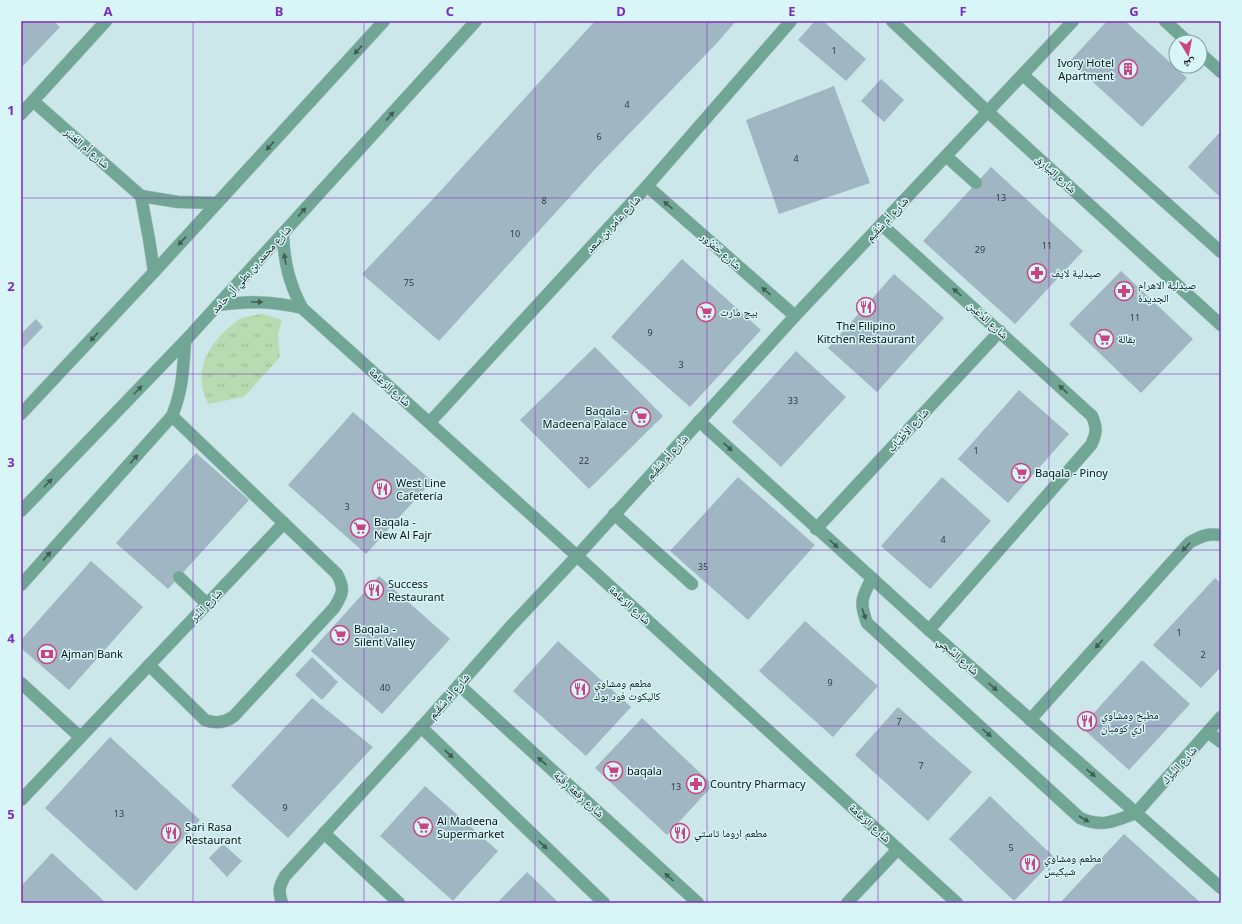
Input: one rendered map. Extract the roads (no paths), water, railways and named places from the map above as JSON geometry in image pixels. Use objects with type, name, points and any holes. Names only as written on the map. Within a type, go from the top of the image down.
[{"type":"street","points":[[21,114],[106,21]]},
{"type":"street","points":[[21,414],[154,272],[384,21]]},
{"type":"street","name":"شارع محمد بن بطي آل حامد","points":[[21,511],[185,341],[476,21]]},
{"type":"street","name":"شارع عامر بن سعد","points":[[430,422],[647,186],[791,21]]},
{"type":"street","name":"شارع البَيارِق","points":[[892,21],[987,111],[1221,325]]},
{"type":"street","name":"شارع أم سُقَيم","points":[[282,903],[279,893],[285,876],[511,626],[577,556],[795,316],[1072,21]]},
{"type":"street","points":[[1165,21],[1179,34]]},
{"type":"street","points":[[1208,60],[1221,72]]},
{"type":"street","points":[[1023,74],[1221,252]]},
{"type":"street","name":"شارع أم العَنبَر","points":[[33,101],[141,196]]},
{"type":"street","points":[[946,156],[976,183]]},
{"type":"street","name":"شارع حَمْرُور","points":[[647,186],[795,316]]},
{"type":"street","points":[[154,272],[141,196],[178,202],[217,203]]},
{"type":"street","name":"شارع الدِّعَين","points":[[882,225],[1092,416],[1096,426],[1095,436],[1091,445],[928,630]]},
{"type":"street","name":"شارع الزعامة","points":[[283,234],[287,271],[293,290],[302,308],[430,422],[957,903]]},
{"type":"street","name":"شارع الزعامة","points":[[218,305],[238,302],[259,302],[280,303],[302,308]]},
{"type":"street","name":"شارع الأَطْيَاب","points":[[816,529],[1000,331]]},
{"type":"street","points":[[21,585],[172,416],[179,397],[183,378],[185,341]]},
{"type":"street","points":[[149,665],[206,720],[211,722],[223,722],[234,716],[334,608],[343,592],[342,584],[336,574],[172,416]]},
{"type":"street","name":"شارع السَّجِي","points":[[699,421],[928,630],[1221,888]]},
{"type":"street","points":[[614,514],[692,584]]},
{"type":"street","name":"شارع النَّثر","points":[[21,800],[284,523]]},
{"type":"street","points":[[1030,720],[1189,543],[1200,537],[1212,534],[1221,535]]},
{"type":"street","points":[[179,577],[207,604]]},
{"type":"street","points":[[872,578],[863,595],[862,609],[867,623],[1080,818],[1091,823],[1103,824],[1119,820],[1136,813]]},
{"type":"street","points":[[21,683],[80,737]]},
{"type":"street","name":"شارع رِقعة رِقَيَّة","points":[[459,685],[698,903]]},
{"type":"street","name":"شارع النَّيزَك","points":[[1136,813],[1221,717]]},
{"type":"street","points":[[421,727],[604,903]]},
{"type":"street","points":[[1208,732],[1221,742]]},
{"type":"street","points":[[324,833],[399,903]]},
{"type":"street","points":[[847,903],[898,849]]},
{"type":"place","name":"Ivory Hotel Apartment","points":[[1128,69]]},
{"type":"place","name":"صيدلية لايف","points":[[1037,273]]},
{"type":"place","name":"صيدلية الاهرام الجديدة","points":[[1124,291]]},
{"type":"place","name":"The Filipino Kitchen Restaurant","points":[[866,307]]},
{"type":"place","name":"بيج مارت","points":[[706,312]]},
{"type":"place","name":"بقالة","points":[[1104,339]]},
{"type":"place","name":"Baqala - Madeena Palace","points":[[641,417]]},
{"type":"place","name":"Baqala - Pinoy","points":[[1021,473]]},
{"type":"place","name":"West Line Cafetería","points":[[382,489]]},
{"type":"place","name":"Baqala - New Al Fajr","points":[[360,528]]},
{"type":"place","name":"Success Restaurant","points":[[374,590]]},
{"type":"place","name":"Baqala - Silent Valley","points":[[340,635]]},
{"type":"place","name":"Ajman Bank","points":[[47,654]]},
{"type":"place","name":"مطعم ومشاوي كاليكوت فود بوك","points":[[580,689]]},
{"type":"place","name":"مطبخ ومشاوي اري كومبان","points":[[1087,721]]},
{"type":"place","name":"baqala","points":[[613,771]]},
{"type":"place","name":"Country Pharmacy","points":[[696,784]]},
{"type":"place","name":"Al Madeena Supermarket","points":[[423,827]]},
{"type":"place","name":"Sari Rasa Restaurant","points":[[171,833]]},
{"type":"place","name":"مطعم اروما تاستي","points":[[680,833]]},
{"type":"place","name":"مطعم ومشاوي شيكيس","points":[[1030,864]]}]
